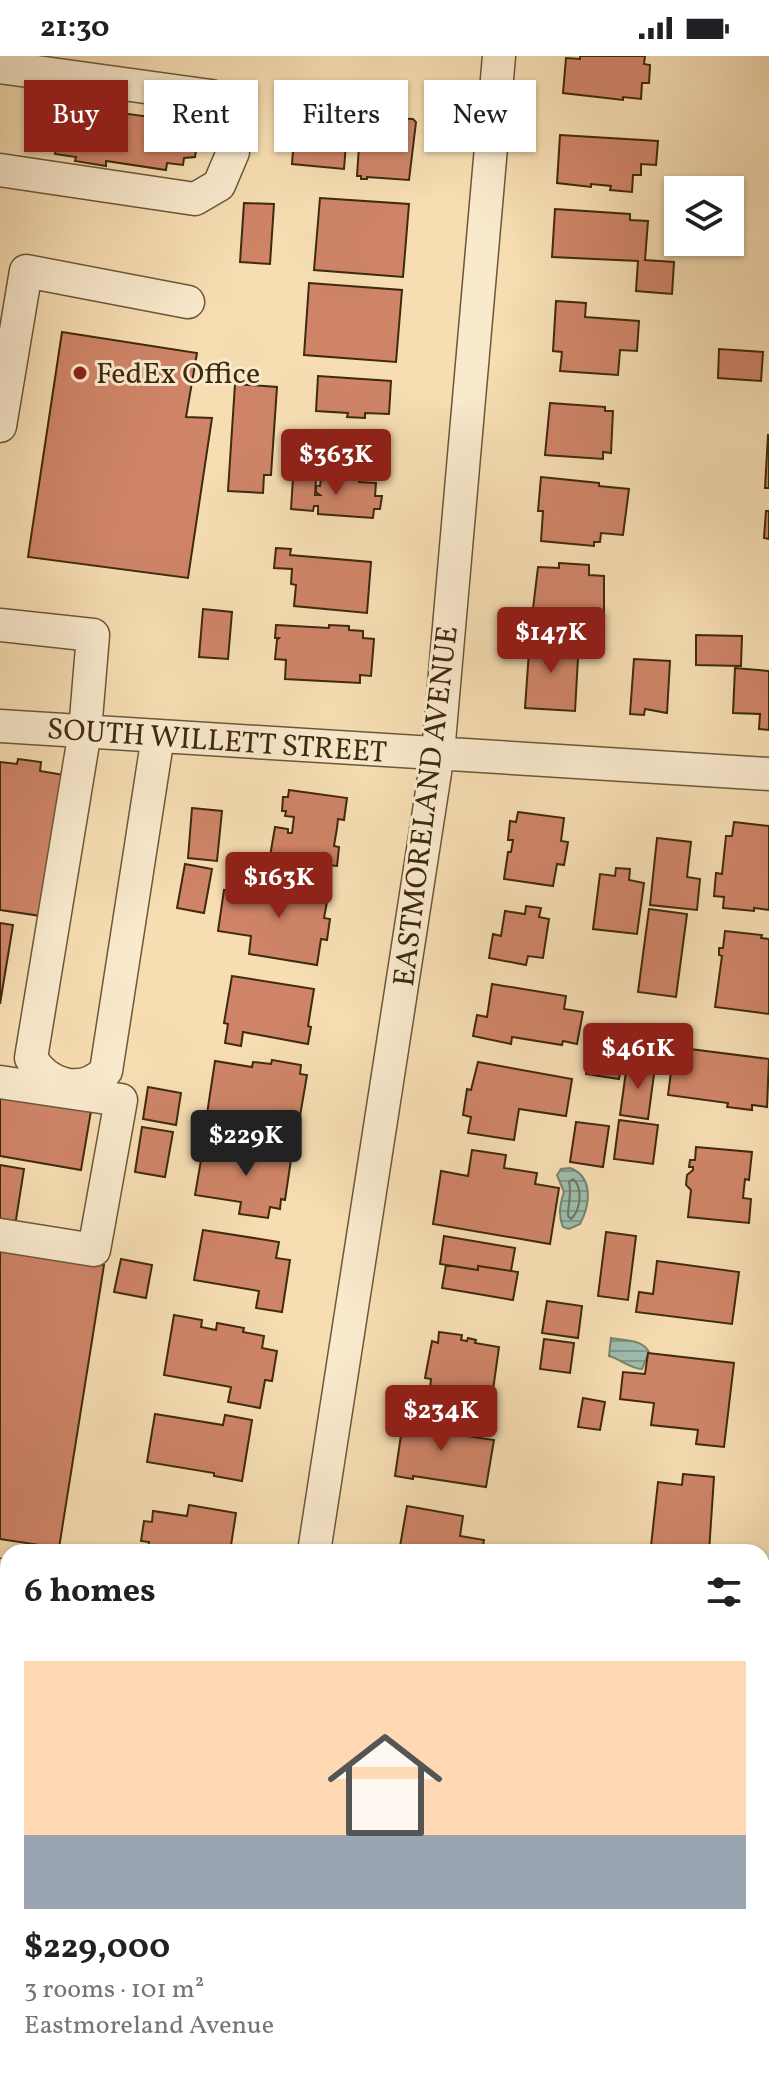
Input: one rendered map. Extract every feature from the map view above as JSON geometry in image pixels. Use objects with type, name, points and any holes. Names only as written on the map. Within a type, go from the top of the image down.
[{"type":"street","name":"EASTMORELAND AVENUE","points":[[315,1544],[438,753],[499,56]]},
{"type":"street","points":[[0,67],[211,96],[230,124],[233,152],[219,185],[195,199],[0,170]]},
{"type":"street","points":[[0,426],[8,331],[26,271],[188,302]]},
{"type":"street","points":[[0,625],[93,635],[85,731],[31,1058],[38,1071],[48,1079],[83,1086],[96,1082],[106,1071],[158,736]]},
{"type":"street","name":"SOUTH WILLETT STREET","points":[[0,726],[769,774]]},
{"type":"street","points":[[0,1082],[121,1100],[94,1250],[0,1235]]},
{"type":"water","points":[[570,1168],[583,1178],[588,1200],[580,1224],[569,1229],[561,1223],[564,1192],[557,1175],[561,1169]]},
{"type":"water","points":[[611,1338],[633,1341],[646,1348],[649,1352],[642,1369],[609,1356]]},
{"type":"building","points":[[580,56],[645,56],[644,64],[650,65],[649,83],[642,83],[641,99],[563,93],[566,58],[580,59]]},
{"type":"building","points":[[128,114],[144,116],[144,152],[196,152],[195,157],[184,158],[183,165],[167,163],[166,170],[106,161],[106,166],[55,154],[128,152]]},
{"type":"building","points":[[408,119],[416,122],[409,180],[361,179],[357,176],[359,152],[408,152]]},
{"type":"building","points":[[560,135],[658,141],[656,165],[641,164],[641,175],[633,175],[632,192],[610,190],[611,186],[557,183]]},
{"type":"building","points":[[293,152],[345,152],[344,169],[292,164]]},
{"type":"building","points":[[320,198],[409,204],[403,277],[314,270]]},
{"type":"building","points":[[244,203],[274,204],[270,264],[240,262]]},
{"type":"building","points":[[555,209],[630,214],[630,220],[648,221],[645,260],[674,262],[672,294],[636,291],[638,261],[552,257]]},
{"type":"building","points":[[309,283],[402,290],[396,362],[304,355]]},
{"type":"building","points":[[556,301],[586,303],[585,317],[639,321],[637,351],[620,350],[618,375],[560,371],[562,352],[553,351]]},
{"type":"building","points":[[62,332],[197,353],[186,417],[212,418],[188,578],[28,557]]},
{"type":"building","points":[[719,349],[763,352],[761,381],[718,378]]},
{"type":"building","points":[[318,376],[391,381],[389,414],[365,413],[365,418],[347,417],[348,413],[316,411]]},
{"type":"building","points":[[235,384],[277,387],[271,475],[264,475],[263,493],[228,491]]},
{"type":"building","points":[[550,403],[605,407],[605,411],[613,411],[611,453],[603,452],[603,459],[545,455]]},
{"type":"building","points":[[768,435],[769,488],[765,488]]},
{"type":"building","points":[[343,476],[360,477],[359,482],[376,483],[375,496],[382,496],[380,509],[374,509],[373,518],[318,514],[318,506],[314,506],[313,511],[291,509],[293,478],[316,479],[315,495],[320,495],[316,492],[316,485],[320,486],[321,479],[337,477],[343,480]]},
{"type":"building","points":[[541,477],[629,489],[623,535],[601,533],[600,542],[594,542],[594,546],[541,541],[543,511],[538,511]]},
{"type":"building","points":[[766,511],[769,511],[769,539],[764,538]]},
{"type":"building","points":[[276,548],[291,549],[290,555],[371,562],[367,613],[294,606],[296,585],[291,584],[292,569],[274,568]]},
{"type":"building","points":[[559,563],[589,565],[589,575],[604,576],[604,622],[532,617],[538,567],[559,568]]},
{"type":"building","points":[[203,609],[232,612],[228,659],[199,657]]},
{"type":"building","points":[[276,625],[349,626],[349,630],[363,631],[363,638],[374,639],[371,676],[360,675],[360,683],[285,679],[286,660],[275,659],[279,638],[275,638]]},
{"type":"building","points":[[696,635],[742,636],[741,666],[696,665]]},
{"type":"building","points":[[530,637],[572,640],[571,657],[578,658],[575,711],[525,708]]},
{"type":"building","points":[[634,659],[670,661],[667,713],[645,709],[644,715],[630,714]]},
{"type":"building","points":[[735,668],[769,671],[769,730],[759,729],[760,714],[733,713]]},
{"type":"building","points":[[18,759],[41,762],[40,771],[70,776],[41,916],[0,910],[0,762],[17,764]]},
{"type":"building","points":[[289,790],[347,798],[344,820],[338,819],[334,846],[339,847],[337,866],[312,863],[311,868],[269,862],[275,827],[288,829],[288,833],[292,833],[294,817],[285,816],[286,811],[282,811],[283,797],[288,797]]},
{"type":"building","points":[[192,808],[222,811],[217,861],[188,858]]},
{"type":"building","points":[[518,812],[564,818],[561,841],[568,842],[564,865],[557,864],[553,886],[504,879],[513,840],[508,840],[510,821],[516,822]]},
{"type":"building","points":[[734,822],[769,826],[769,910],[723,908],[724,897],[714,896],[716,873],[722,874],[726,836],[732,836]]},
{"type":"building","points":[[657,838],[691,842],[687,877],[700,879],[697,910],[650,905]]},
{"type":"building","points":[[185,864],[212,869],[204,913],[177,908]]},
{"type":"building","points":[[616,868],[630,869],[629,880],[644,883],[637,934],[593,929],[600,874],[615,876]]},
{"type":"building","points":[[258,881],[329,891],[324,918],[330,919],[327,940],[321,939],[317,965],[249,954],[251,936],[218,931],[224,890],[256,895]]},
{"type":"building","points":[[526,906],[541,908],[539,917],[549,919],[543,958],[528,956],[526,965],[489,958],[493,934],[501,936],[505,911],[525,914]]},
{"type":"building","points":[[649,909],[687,914],[676,997],[638,992]]},
{"type":"building","points":[[0,923],[13,925],[0,1004]]},
{"type":"building","points":[[725,931],[762,935],[761,938],[769,939],[769,1014],[715,1007],[722,956],[719,955],[719,948],[723,948]]},
{"type":"building","points":[[232,976],[314,989],[308,1044],[243,1032],[241,1046],[225,1043],[228,1024],[224,1023]]},
{"type":"building","points":[[492,984],[566,996],[564,1009],[583,1012],[577,1044],[563,1041],[562,1045],[512,1037],[511,1044],[473,1036],[477,1015],[487,1017]]},
{"type":"building","points":[[590,1044],[623,1048],[619,1079],[586,1074]]},
{"type":"building","points":[[682,1048],[769,1059],[767,1107],[752,1105],[752,1110],[727,1107],[728,1103],[668,1095],[673,1057],[681,1058]]},
{"type":"building","points":[[272,1060],[301,1065],[300,1074],[307,1075],[300,1116],[295,1115],[291,1135],[261,1131],[262,1122],[246,1119],[245,1127],[228,1124],[228,1117],[207,1114],[215,1061],[252,1067],[253,1062],[271,1064]]},
{"type":"building","points":[[478,1062],[572,1079],[566,1116],[519,1109],[514,1140],[468,1133],[471,1117],[463,1115],[467,1089],[471,1090]]},
{"type":"building","points":[[627,1064],[655,1067],[648,1119],[620,1115]]},
{"type":"building","points":[[148,1087],[181,1093],[176,1125],[143,1119]]},
{"type":"building","points":[[0,1089],[92,1105],[81,1170],[0,1156]]},
{"type":"building","points":[[619,1120],[658,1125],[653,1164],[614,1159]]},
{"type":"building","points":[[576,1122],[609,1126],[603,1167],[570,1162]]},
{"type":"building","points":[[142,1127],[173,1132],[165,1177],[135,1172]]},
{"type":"building","points":[[221,1144],[292,1153],[285,1200],[281,1199],[280,1209],[270,1207],[268,1218],[239,1214],[241,1202],[195,1195],[201,1160],[207,1161],[209,1148],[220,1150]]},
{"type":"building","points":[[696,1147],[752,1152],[749,1180],[745,1179],[743,1198],[751,1199],[749,1223],[688,1217],[691,1190],[686,1185],[687,1175],[693,1170],[689,1167],[690,1160],[695,1160]]},
{"type":"building","points":[[472,1150],[506,1155],[504,1168],[537,1173],[535,1184],[559,1188],[550,1244],[433,1224],[441,1171],[468,1176]]},
{"type":"building","points":[[0,1165],[24,1169],[15,1226],[0,1223]]},
{"type":"building","points":[[203,1230],[279,1242],[276,1258],[290,1260],[282,1312],[256,1308],[259,1291],[194,1280]]},
{"type":"building","points":[[606,1232],[636,1236],[628,1300],[598,1296]]},
{"type":"building","points":[[444,1236],[515,1248],[511,1271],[440,1264]]},
{"type":"building","points":[[0,1249],[104,1265],[60,1544],[0,1539]]},
{"type":"building","points":[[121,1259],[152,1265],[146,1298],[114,1292]]},
{"type":"building","points":[[657,1261],[739,1272],[732,1324],[636,1312],[639,1292],[653,1294]]},
{"type":"building","points":[[446,1265],[518,1272],[513,1300],[442,1288]]},
{"type":"building","points":[[547,1301],[582,1306],[578,1338],[542,1333]]},
{"type":"building","points":[[174,1315],[202,1320],[201,1327],[216,1330],[217,1323],[264,1336],[262,1348],[277,1351],[272,1381],[265,1380],[260,1408],[228,1402],[231,1387],[164,1375]]},
{"type":"building","points":[[439,1332],[462,1335],[461,1340],[467,1341],[468,1338],[476,1340],[475,1343],[499,1347],[493,1390],[476,1387],[475,1395],[456,1392],[454,1402],[429,1398],[431,1379],[425,1378],[432,1341],[438,1343]]},
{"type":"building","points":[[544,1339],[574,1343],[570,1373],[540,1369]]},
{"type":"building","points":[[648,1353],[734,1363],[724,1447],[696,1444],[698,1430],[651,1425],[654,1403],[620,1399],[623,1372],[645,1374]]},
{"type":"building","points":[[583,1398],[605,1402],[600,1430],[578,1427]]},
{"type":"building","points":[[405,1408],[435,1413],[433,1431],[494,1440],[486,1487],[395,1476]]},
{"type":"building","points":[[155,1414],[223,1425],[225,1415],[252,1420],[242,1481],[147,1462]]},
{"type":"building","points":[[683,1474],[714,1477],[710,1544],[651,1544],[658,1482],[682,1485]]},
{"type":"building","points":[[189,1505],[236,1513],[231,1544],[149,1544],[141,1541],[144,1521],[152,1522],[153,1511],[187,1516]]},
{"type":"building","points":[[407,1506],[463,1516],[460,1536],[484,1540],[483,1544],[400,1544]]},
{"type":"place","name":"FedEx Office","points":[[80,373]]}]
